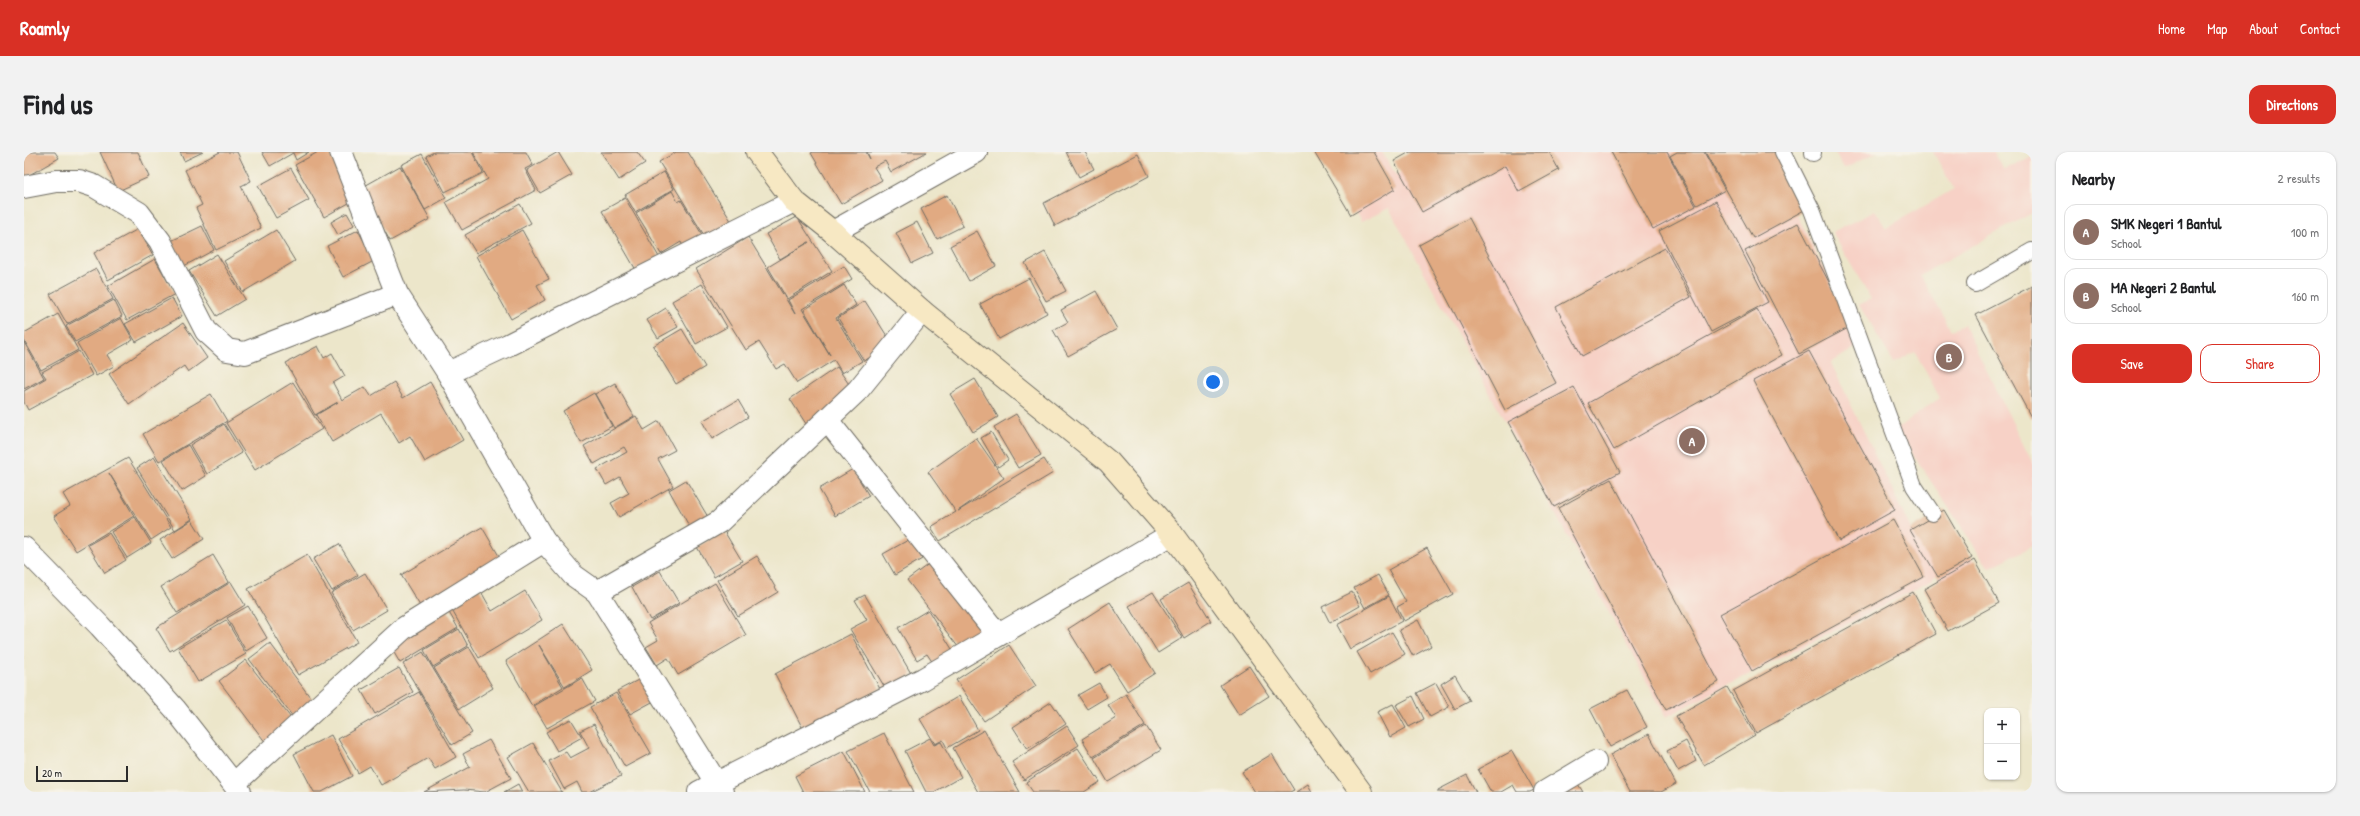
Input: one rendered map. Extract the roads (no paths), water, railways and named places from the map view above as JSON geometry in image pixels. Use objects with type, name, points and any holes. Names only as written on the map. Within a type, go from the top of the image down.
[{"type":"street","points":[[341,152],[397,294],[448,373],[544,540],[573,575],[597,592],[712,789],[923,679],[1172,534]]},
{"type":"street","points":[[757,152],[794,201],[833,232],[922,311],[1109,462],[1172,534],[1361,792]]},
{"type":"street","points":[[833,232],[976,152]]},
{"type":"street","points":[[24,187],[56,181],[79,181],[94,186],[139,212],[160,241],[206,331],[215,341],[227,350],[245,353],[397,294]]},
{"type":"street","points":[[448,373],[508,345],[794,201]]},
{"type":"street","points":[[597,592],[720,522],[858,390],[922,311]]},
{"type":"street","points":[[827,420],[998,635]]},
{"type":"street","points":[[24,548],[100,626],[175,708],[237,788],[404,628],[544,540]]},
{"type":"street","points":[[1545,792],[1595,762]]},
{"type":"lane","points":[[1783,152],[1812,210],[1914,486],[1932,513]]},
{"type":"lane","points":[[1975,284],[2032,251]]},
{"type":"place","name":"MA Negeri 2 Bantul","points":[[1949,357]]},
{"type":"place","name":"SMK Negeri 1 Bantul","points":[[1692,441]]}]
